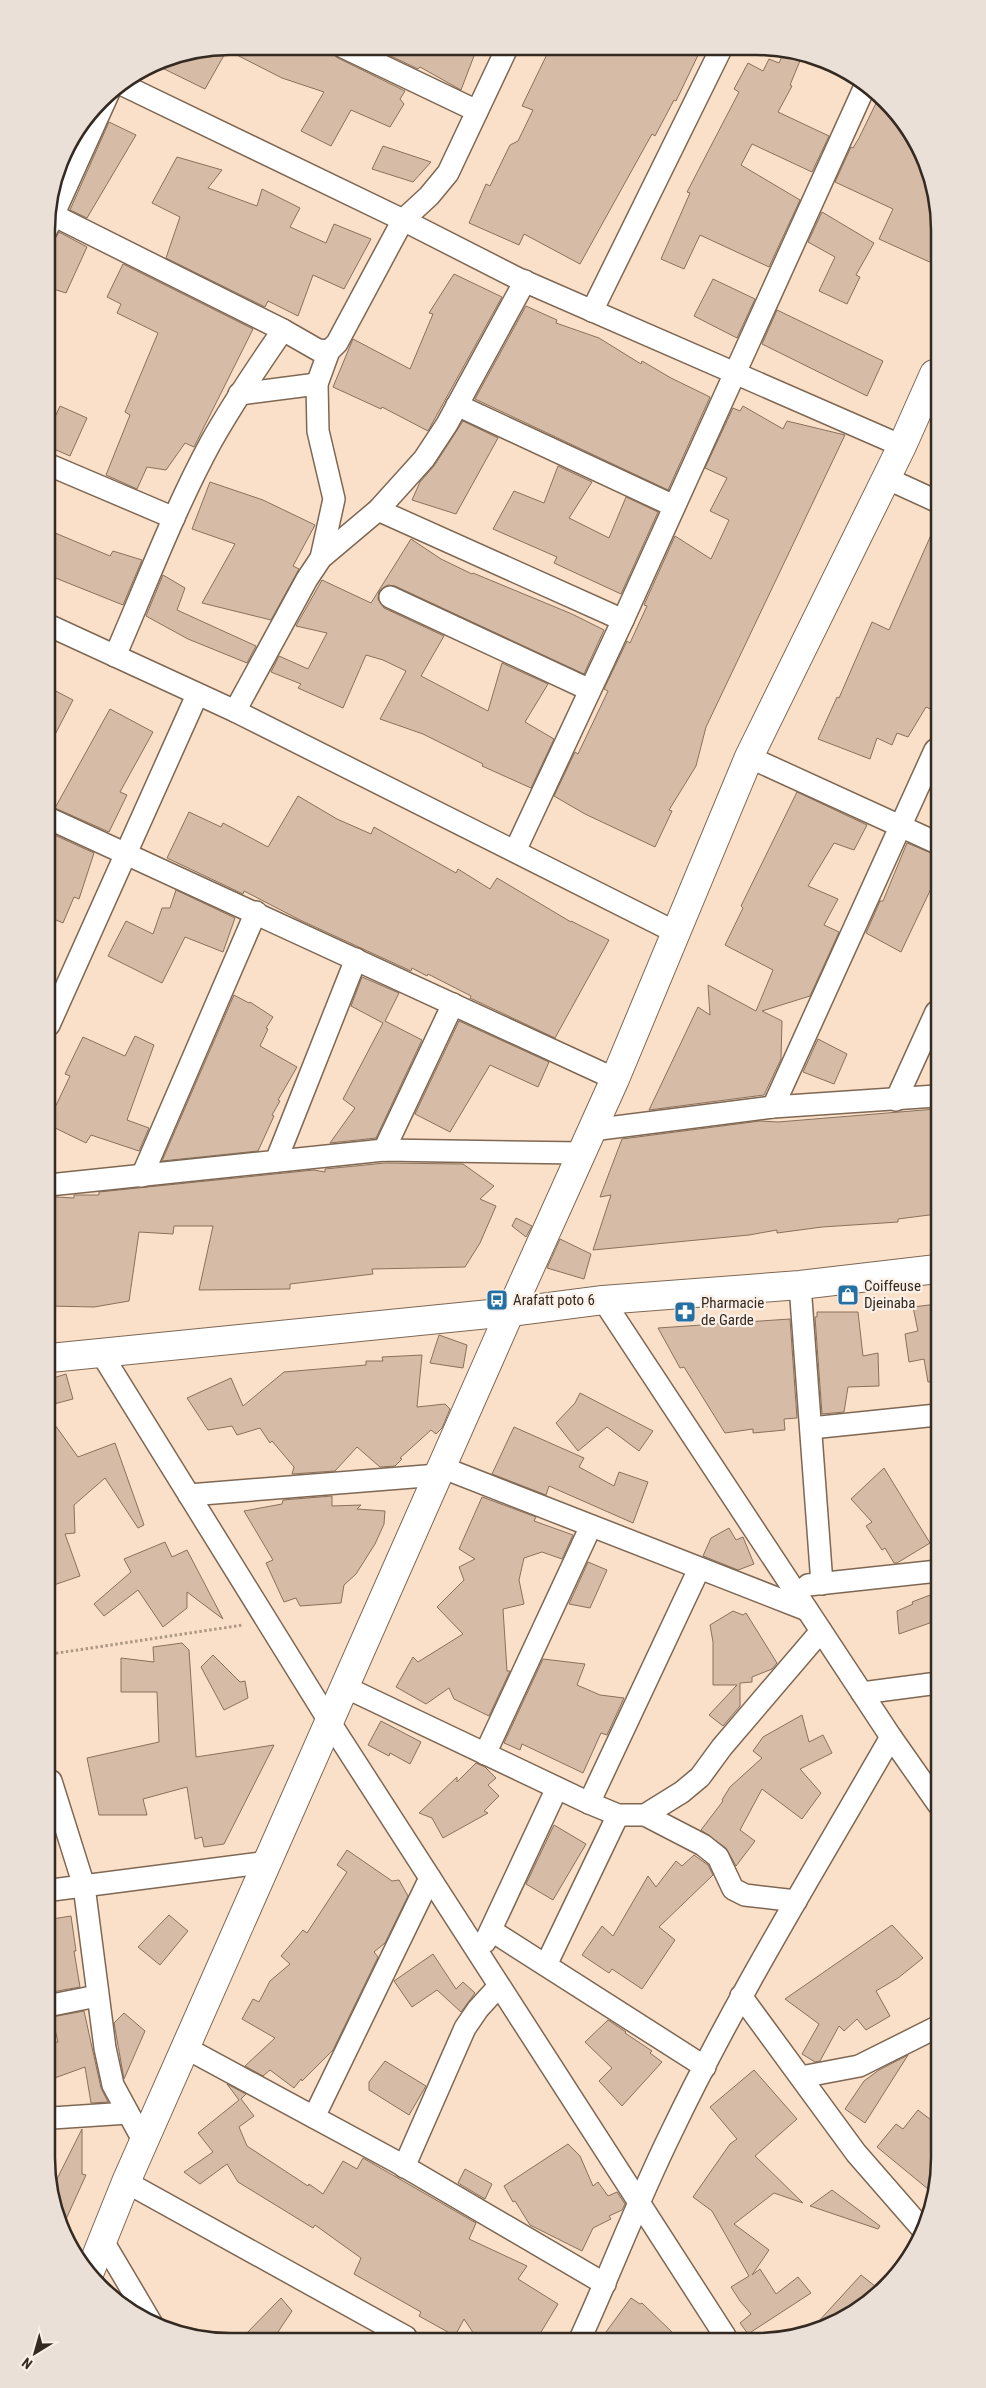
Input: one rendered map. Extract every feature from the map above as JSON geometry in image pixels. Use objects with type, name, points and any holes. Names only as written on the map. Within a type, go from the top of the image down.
[{"type":"street","points":[[360,55],[477,111]]},
{"type":"street","points":[[322,558],[334,499],[318,431],[317,384],[330,351],[337,343],[403,220],[429,196],[448,173],[504,55]]},
{"type":"street","points":[[592,311],[717,55]]},
{"type":"street","points":[[129,88],[403,220],[525,282],[902,446]]},
{"type":"street","points":[[515,851],[623,620],[863,91]]},
{"type":"street","points":[[56,209],[99,114]]},
{"type":"street","points":[[55,224],[283,330],[318,350],[330,351]]},
{"type":"street","points":[[235,711],[307,579],[322,558],[378,510],[424,459],[457,405],[525,282]]},
{"type":"street","points":[[115,656],[174,518],[210,443],[238,394],[283,330]]},
{"type":"street","points":[[91,2264],[344,1687],[615,1079],[677,934],[749,757],[902,446],[931,381]]},
{"type":"street","points":[[238,394],[317,384]]},
{"type":"street","points":[[457,405],[674,506]]},
{"type":"street","points":[[55,467],[174,518]]},
{"type":"street","points":[[886,478],[931,499]]},
{"type":"street","points":[[378,510],[623,620]]},
{"type":"street","points":[[390,597],[590,690]]},
{"type":"street","points":[[55,628],[235,711],[677,934]]},
{"type":"street","points":[[55,1012],[197,694]]},
{"type":"street","points":[[749,757],[931,840]]},
{"type":"street","points":[[773,1107],[931,759]]},
{"type":"street","points":[[55,821],[256,912],[615,1079]]},
{"type":"street","points":[[142,1176],[256,912]]},
{"type":"street","points":[[276,1162],[356,959]]},
{"type":"street","points":[[384,1150],[453,1004]]},
{"type":"street","points":[[896,1100],[931,1023]]},
{"type":"street","points":[[55,1185],[384,1150],[587,1141],[773,1107],[931,1096]]},
{"type":"street","points":[[55,1358],[510,1312],[602,1300],[800,1285],[931,1270]]},
{"type":"street","points":[[800,1285],[822,1584]]},
{"type":"street","points":[[602,1300],[891,1738],[931,1794]]},
{"type":"street","points":[[101,1353],[330,1721],[723,2333]]},
{"type":"street","points":[[811,1428],[931,1416]]},
{"type":"street","points":[[189,1495],[440,1471],[591,1526],[807,1610]]},
{"type":"street","points":[[485,1754],[591,1526]]},
{"type":"street","points":[[588,1803],[699,1569]]},
{"type":"street","points":[[791,1586],[931,1573]]},
{"type":"street","points":[[645,1816],[682,1792],[700,1777],[722,1746],[821,1631]]},
{"type":"street","points":[[862,1693],[931,1684]]},
{"type":"street","points":[[344,1687],[588,1803],[618,1815],[645,1816],[703,1845],[718,1857],[734,1889],[745,1895],[796,1901]]},
{"type":"street","points":[[582,2333],[671,2133],[741,1996],[891,1738]]},
{"type":"street","points":[[478,1954],[492,1931],[557,1788]]},
{"type":"street","points":[[55,1794],[84,1886],[97,1996],[113,2085],[144,2142]]},
{"type":"street","points":[[546,1965],[618,1815]]},
{"type":"street","points":[[55,1890],[268,1862]]},
{"type":"street","points":[[314,2117],[430,1878]]},
{"type":"street","points":[[492,1931],[705,2067]]},
{"type":"street","points":[[404,2167],[465,2028],[478,2009],[499,1986]]},
{"type":"street","points":[[55,2004],[97,1996]]},
{"type":"street","points":[[741,1996],[856,2153],[918,2224]]},
{"type":"street","points":[[801,2078],[859,2066],[931,2030]]},
{"type":"street","points":[[186,2048],[404,2167],[605,2284]]},
{"type":"street","points":[[55,2118],[128,2113]]},
{"type":"street","points":[[126,2182],[399,2333]]},
{"type":"street","points":[[103,2241],[144,2311]]},
{"type":"path","points":[[55,1653],[268,1622]]},
{"type":"building","points":[[224,55],[205,89],[163,68],[196,58]]},
{"type":"building","points":[[237,55],[334,55],[405,91],[400,99],[404,104],[390,127],[351,110],[331,146],[301,131],[324,92],[282,78]]},
{"type":"building","points":[[389,55],[474,55],[461,90],[420,67],[418,69]]},
{"type":"building","points":[[547,55],[698,55],[676,101],[674,100],[655,136],[652,134],[580,264],[524,234],[519,245],[469,223],[486,184],[490,186],[510,145],[518,141],[533,110],[522,106]]},
{"type":"building","points":[[782,57],[800,61],[790,85],[792,86],[778,112],[829,136],[812,172],[752,144],[741,165],[800,200],[769,267],[700,235],[684,269],[661,259],[690,193],[687,192],[739,92],[734,89],[748,63],[763,71],[769,59],[779,63]]},
{"type":"building","points":[[876,103],[888,115],[908,143],[918,163],[928,196],[931,219],[931,263],[879,239],[893,209],[835,182],[851,147],[853,148]]},
{"type":"building","points":[[109,122],[136,135],[87,218],[70,210]]},
{"type":"building","points":[[383,146],[431,162],[413,182],[372,169]]},
{"type":"building","points":[[177,157],[222,170],[208,188],[257,206],[262,189],[300,208],[290,227],[326,243],[334,224],[371,239],[344,289],[313,275],[298,316],[268,301],[265,307],[166,258],[180,217],[152,203]]},
{"type":"building","points":[[822,212],[874,243],[856,275],[860,277],[847,304],[819,291],[835,257],[808,242]]},
{"type":"building","points":[[59,232],[87,247],[66,293],[55,290],[55,239]]},
{"type":"building","points":[[123,264],[253,329],[194,447],[185,443],[166,470],[147,467],[137,489],[106,475],[130,415],[125,412],[158,333],[117,313],[121,304],[107,297]]},
{"type":"building","points":[[454,274],[502,297],[428,431],[382,407],[381,409],[333,387],[353,339],[410,369],[433,314],[429,313]]},
{"type":"building","points":[[713,279],[755,299],[737,338],[694,316]]},
{"type":"building","points":[[526,306],[557,320],[556,323],[599,338],[641,364],[642,361],[710,397],[668,490],[475,399]]},
{"type":"building","points":[[777,310],[883,361],[867,396],[762,344]]},
{"type":"building","points":[[60,406],[87,418],[70,456],[55,449],[55,417]]},
{"type":"building","points":[[743,406],[783,429],[787,421],[845,435],[706,727],[696,766],[669,810],[672,811],[655,847],[585,814],[554,796],[575,752],[578,754],[608,691],[604,689],[627,641],[630,643],[647,606],[644,605],[675,536],[711,559],[729,520],[710,511],[727,478],[705,468],[733,408],[740,411]]},
{"type":"building","points":[[463,421],[498,438],[456,514],[412,500],[420,482],[434,466]]},
{"type":"building","points":[[558,466],[592,482],[569,518],[609,538],[626,497],[658,512],[621,594],[554,563],[557,557],[493,529],[514,491],[544,503]]},
{"type":"building","points":[[210,482],[263,500],[315,525],[293,566],[299,569],[271,620],[202,603],[235,544],[192,529]]},
{"type":"building","points":[[55,533],[110,556],[113,551],[142,560],[123,605],[55,578]]},
{"type":"building","points":[[931,535],[931,709],[926,707],[908,737],[897,733],[892,745],[877,738],[870,759],[818,739],[837,697],[839,698],[872,622],[889,630]]},
{"type":"building","points":[[411,539],[441,559],[472,574],[572,614],[604,630],[584,674],[395,586],[388,585],[379,591],[378,599],[384,608],[444,636],[421,676],[488,711],[502,663],[548,684],[525,722],[554,739],[531,788],[482,766],[483,764],[423,734],[380,719],[406,671],[383,660],[366,655],[343,708],[298,688],[301,684],[271,672],[279,656],[308,669],[327,633],[296,626],[322,580],[371,603]]},
{"type":"building","points":[[163,575],[185,588],[177,610],[256,646],[247,663],[188,639],[146,616]]},
{"type":"building","points":[[55,691],[73,700],[55,735]]},
{"type":"building","points":[[110,709],[153,732],[120,792],[127,795],[109,832],[55,808]]},
{"type":"building","points":[[797,792],[867,825],[854,850],[834,843],[808,886],[838,899],[824,925],[839,932],[810,996],[762,1011],[782,1021],[781,1059],[764,1095],[649,1110],[698,1007],[710,1015],[708,985],[756,1011],[773,970],[725,945],[743,908],[741,906]]},
{"type":"building","points":[[298,796],[337,819],[371,834],[374,827],[456,873],[458,869],[490,889],[497,878],[571,922],[609,940],[555,1038],[470,998],[471,996],[428,974],[427,976],[412,968],[411,971],[300,920],[244,891],[243,894],[167,858],[189,812],[221,827],[223,823],[268,847]]},
{"type":"building","points":[[55,835],[94,853],[79,899],[74,897],[63,923],[55,920]]},
{"type":"building","points":[[907,843],[931,853],[931,889],[901,952],[866,933],[880,901],[883,901]]},
{"type":"building","points":[[176,890],[235,918],[223,952],[185,937],[162,983],[108,956],[126,921],[153,934],[162,908],[170,908]]},
{"type":"building","points":[[362,977],[399,993],[385,1021],[422,1040],[376,1138],[330,1143],[355,1108],[343,1099],[383,1023],[351,1006]]},
{"type":"building","points":[[234,995],[250,1002],[273,1017],[266,1028],[268,1029],[260,1046],[297,1067],[278,1100],[280,1101],[272,1115],[274,1116],[258,1151],[162,1161]]},
{"type":"building","points":[[459,1021],[549,1062],[538,1087],[490,1065],[450,1132],[415,1114]]},
{"type":"building","points":[[135,1036],[154,1045],[127,1120],[149,1128],[139,1151],[91,1135],[86,1143],[55,1128],[55,1107],[70,1076],[65,1074],[83,1037],[125,1056]]},
{"type":"building","points":[[818,1039],[847,1054],[834,1084],[803,1072]]},
{"type":"building","points":[[931,1109],[931,1215],[898,1219],[898,1222],[822,1227],[777,1233],[777,1230],[749,1235],[593,1250],[611,1195],[600,1197],[622,1139],[760,1121],[778,1122]]},
{"type":"building","points":[[385,1163],[463,1164],[494,1186],[480,1199],[496,1206],[480,1243],[465,1267],[372,1269],[373,1274],[290,1284],[290,1289],[199,1290],[213,1226],[174,1226],[173,1234],[139,1232],[129,1301],[94,1307],[55,1306],[56,1197],[74,1198],[74,1195],[99,1195],[99,1192],[314,1170],[325,1172],[325,1169]]},
{"type":"building","points":[[516,1218],[532,1226],[526,1237],[512,1226]]},
{"type":"building","points":[[560,1239],[591,1254],[584,1279],[547,1268]]},
{"type":"building","points":[[931,1305],[931,1382],[928,1382],[924,1359],[909,1362],[905,1334],[918,1331],[913,1307]]},
{"type":"building","points":[[817,1312],[858,1312],[863,1356],[878,1353],[879,1386],[848,1387],[844,1412],[822,1414],[815,1317],[817,1317]]},
{"type":"building","points":[[790,1319],[797,1418],[784,1419],[785,1430],[753,1433],[753,1429],[725,1433],[684,1367],[680,1368],[658,1328]]},
{"type":"building","points":[[439,1335],[467,1345],[463,1368],[430,1363]]},
{"type":"building","points":[[422,1355],[417,1407],[445,1404],[450,1409],[442,1428],[436,1434],[431,1430],[400,1458],[402,1459],[395,1466],[380,1467],[357,1447],[335,1471],[292,1474],[294,1467],[272,1441],[270,1443],[260,1428],[237,1435],[232,1426],[208,1430],[187,1398],[231,1378],[243,1406],[284,1372],[366,1365],[366,1361],[383,1361],[382,1357]]},
{"type":"building","points":[[66,1374],[73,1399],[55,1404],[55,1377]]},
{"type":"building","points":[[580,1393],[653,1431],[639,1451],[607,1427],[578,1451],[556,1423],[575,1403]]},
{"type":"building","points":[[55,1425],[78,1457],[115,1443],[144,1525],[138,1528],[105,1478],[74,1505],[75,1533],[65,1534],[80,1576],[55,1585]]},
{"type":"building","points":[[514,1427],[584,1458],[579,1467],[614,1486],[619,1472],[648,1482],[633,1523],[549,1486],[546,1495],[492,1474]]},
{"type":"building","points":[[884,1468],[930,1543],[897,1563],[894,1563],[885,1548],[882,1550],[866,1526],[872,1522],[851,1499]]},
{"type":"building","points":[[332,1496],[332,1506],[361,1505],[357,1509],[385,1511],[384,1524],[375,1544],[356,1574],[344,1585],[341,1603],[300,1606],[296,1598],[284,1602],[266,1563],[273,1560],[244,1511],[282,1504],[283,1500]]},
{"type":"building","points":[[482,1497],[536,1517],[534,1521],[573,1535],[562,1559],[542,1552],[524,1558],[519,1580],[524,1604],[503,1609],[507,1671],[510,1671],[489,1716],[454,1699],[449,1688],[426,1704],[396,1687],[413,1657],[418,1662],[463,1634],[437,1607],[464,1580],[459,1567],[475,1559],[459,1549]]},
{"type":"building","points":[[729,1528],[736,1540],[743,1537],[754,1564],[738,1570],[703,1556],[711,1538]]},
{"type":"building","points":[[165,1542],[172,1557],[187,1550],[223,1619],[187,1592],[187,1608],[163,1627],[138,1590],[104,1616],[94,1604],[131,1572],[124,1559]]},
{"type":"building","points":[[588,1562],[607,1570],[590,1608],[569,1604]]},
{"type":"building","points":[[931,1595],[931,1623],[899,1634],[897,1611],[913,1604],[912,1602]]},
{"type":"building","points":[[733,1611],[743,1615],[746,1613],[777,1663],[772,1669],[752,1677],[752,1682],[740,1683],[740,1706],[723,1726],[709,1715],[737,1685],[713,1685],[713,1642],[710,1625]]},
{"type":"building","points":[[182,1643],[189,1650],[196,1757],[274,1745],[224,1844],[204,1847],[202,1837],[195,1839],[187,1787],[143,1799],[147,1815],[99,1815],[87,1758],[159,1742],[157,1692],[121,1692],[121,1658],[154,1662],[153,1647]]},
{"type":"building","points":[[213,1655],[240,1682],[245,1681],[248,1698],[224,1710],[201,1667]]},
{"type":"building","points":[[543,1659],[585,1664],[577,1685],[600,1695],[624,1698],[607,1735],[601,1733],[583,1773],[522,1744],[520,1750],[504,1743]]},
{"type":"building","points":[[802,1715],[809,1742],[823,1735],[832,1753],[800,1769],[821,1793],[802,1819],[762,1789],[740,1830],[755,1841],[736,1866],[726,1848],[701,1830],[723,1801],[730,1787],[762,1758],[753,1751],[763,1737]]},
{"type":"building","points":[[381,1721],[421,1742],[410,1764],[390,1753],[389,1756],[368,1745]]},
{"type":"building","points":[[476,1763],[485,1767],[496,1778],[488,1785],[499,1796],[484,1811],[488,1813],[443,1838],[432,1818],[419,1813],[457,1777],[457,1782]]},
{"type":"building","points":[[554,1825],[586,1844],[553,1900],[526,1884]]},
{"type":"building","points":[[347,1850],[392,1881],[399,1880],[408,1896],[385,1943],[374,1952],[378,1957],[333,2050],[302,2081],[301,2079],[294,2088],[270,2070],[263,2076],[245,2066],[275,2038],[242,2019],[253,1999],[259,2002],[270,1981],[290,1964],[281,1956],[303,1930],[307,1933],[347,1872],[337,1865]]},
{"type":"building","points":[[694,1855],[708,1865],[713,1875],[659,1927],[675,1940],[642,1989],[612,1969],[609,1973],[582,1955],[602,1926],[613,1936],[648,1876],[656,1887],[676,1861],[682,1866]]},
{"type":"building","points":[[169,1915],[188,1931],[160,1965],[138,1947]]},
{"type":"building","points":[[71,1916],[80,1987],[55,1991],[55,1919]]},
{"type":"building","points":[[892,1925],[923,1958],[898,1978],[876,1991],[890,2016],[866,2030],[857,2019],[844,2031],[839,2026],[820,2061],[815,2062],[802,2054],[819,2024],[785,1999]]},
{"type":"building","points":[[433,1954],[456,1989],[463,1982],[475,1993],[461,2012],[437,1990],[412,2007],[394,1981]]},
{"type":"building","points":[[84,2011],[101,2088],[108,2102],[91,2103],[85,2067],[55,2078],[55,2042],[58,2042],[55,2030],[55,2016]]},
{"type":"building","points":[[124,2013],[145,2031],[124,2079],[114,2023]]},
{"type":"building","points":[[608,2020],[652,2051],[650,2053],[662,2062],[622,2106],[599,2081],[612,2068],[585,2042]]},
{"type":"building","points":[[908,2055],[865,2123],[845,2109],[864,2081],[879,2070]]},
{"type":"building","points":[[385,2061],[426,2086],[409,2115],[369,2090],[369,2082]]},
{"type":"building","points":[[754,2070],[797,2119],[755,2156],[803,2203],[774,2193],[734,2224],[769,2250],[752,2275],[760,2269],[776,2294],[798,2277],[811,2293],[750,2333],[747,2333],[740,2323],[751,2314],[731,2287],[749,2276],[712,2211],[693,2197],[730,2144],[737,2139],[710,2107]]},
{"type":"building","points":[[227,2084],[246,2094],[241,2099],[254,2116],[239,2127],[247,2146],[323,2194],[343,2161],[357,2169],[363,2158],[476,2223],[469,2239],[527,2266],[518,2279],[558,2304],[540,2333],[473,2333],[464,2319],[457,2333],[450,2333],[419,2316],[421,2312],[354,2274],[361,2258],[315,2225],[313,2228],[238,2182],[227,2164],[200,2184],[184,2172],[213,2152],[198,2133],[239,2100]]},
{"type":"building","points":[[918,2110],[931,2120],[931,2169],[928,2189],[877,2147],[896,2124],[903,2129]]},
{"type":"building","points":[[82,2129],[82,2174],[86,2175],[66,2219],[56,2181]]},
{"type":"building","points":[[568,2144],[580,2156],[593,2186],[598,2182],[608,2196],[617,2192],[625,2204],[622,2210],[609,2216],[611,2219],[593,2228],[582,2251],[530,2225],[504,2186]]},
{"type":"building","points":[[465,2169],[492,2184],[485,2199],[458,2183]]},
{"type":"building","points":[[832,2190],[880,2226],[878,2229],[810,2206]]},
{"type":"building","points":[[861,2275],[875,2286],[843,2310],[818,2322]]},
{"type":"building","points":[[281,2298],[292,2311],[277,2333],[247,2333]]},
{"type":"building","points":[[631,2298],[640,2304],[642,2303],[673,2333],[605,2333]]},
{"type":"place","name":"Coiffeuse Djeinaba","points":[[848,1295]]},
{"type":"place","name":"Arafatt poto 6","points":[[497,1300]]},
{"type":"place","name":"Pharmacie de Garde","points":[[685,1312]]}]
